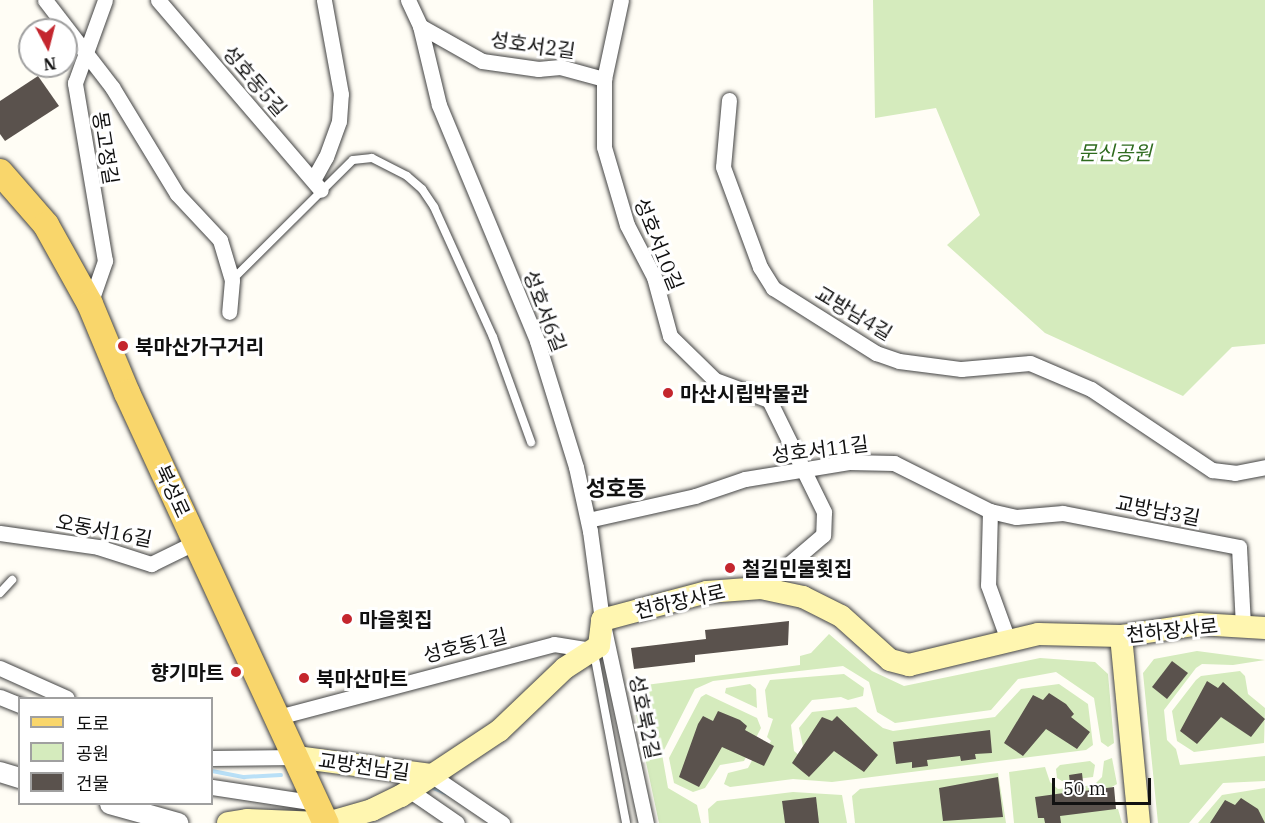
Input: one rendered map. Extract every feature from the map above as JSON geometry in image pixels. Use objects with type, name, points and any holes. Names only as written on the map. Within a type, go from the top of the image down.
[{"type":"main road","name":"북성로","points":[[0,172],[46,225],[90,304],[322,818]]},
{"type":"main road","name":"천하장사로","points":[[602,620],[707,592],[761,588],[796,595],[831,610],[900,664],[930,661],[1008,640],[1049,633],[1121,636],[1199,624],[1254,627]]},
{"type":"main road","points":[[368,823],[405,793],[499,731],[565,668],[599,646],[602,620]]},
{"type":"main road","points":[[1121,636],[1139,823]]},
{"type":"main road","name":"교방천남길","points":[[296,757],[431,775]]},
{"type":"main road","points":[[228,823],[247,820],[322,818],[372,810],[405,793]]},
{"type":"street","points":[[45,0],[112,87],[177,194],[220,240],[232,280],[229,312]]},
{"type":"street","name":"몽고정길","points":[[90,304],[105,261],[75,83],[105,0]]},
{"type":"street","name":"성호동5길","points":[[158,0],[317,185]]},
{"type":"street","points":[[317,185],[336,127],[341,94],[324,0]]},
{"type":"street","points":[[408,0],[420,26]]},
{"type":"street","name":"성호서10길","points":[[621,0],[604,79],[604,147],[627,225],[654,277],[670,336],[715,380],[769,400],[806,471],[824,512],[823,535],[761,588]]},
{"type":"street","name":"성호서2길","points":[[420,26],[483,61],[538,69],[560,67],[604,79]]},
{"type":"street","name":"성호서6길","points":[[420,26],[439,105],[537,341],[588,520],[602,620]]},
{"type":"street","name":"교방남4길","points":[[729,100],[723,167],[747,235],[773,288],[876,353],[899,361],[961,369],[1030,363],[1091,389],[1212,470],[1235,473],[1265,467]]},
{"type":"street","name":"성호서11길","points":[[588,520],[695,496],[745,479],[806,471],[849,462],[894,463],[990,511]]},
{"type":"street","points":[[990,511],[988,585],[1008,640]]},
{"type":"street","name":"교방남3길","points":[[990,511],[1016,517],[1063,513],[1239,547],[1254,627]]},
{"type":"street","name":"오동서16길","points":[[0,533],[98,547],[151,564],[196,542]]},
{"type":"street","name":"성호북2길","points":[[602,620],[646,823]]},
{"type":"street","name":"성호동1길","points":[[278,717],[554,645],[593,650]]},
{"type":"street","points":[[0,668],[63,697]]},
{"type":"street","points":[[0,697],[18,704]]},
{"type":"street","name":"교방천남길","points":[[213,758],[296,757]]},
{"type":"street","points":[[0,772],[18,777]]},
{"type":"street","name":"교방천남길","points":[[431,775],[502,823]]},
{"type":"street","points":[[213,787],[322,818]]},
{"type":"street","points":[[405,793],[457,823]]},
{"type":"street","points":[[114,805],[178,823]]},
{"type":"lane","points":[[232,280],[317,185],[353,160],[372,158],[422,189],[493,337],[531,442]]},
{"type":"lane","points":[[0,593],[12,580]]},
{"type":"lane","points":[[593,650],[626,823]]},
{"type":"green space","name":"문신공원","points":[[873,0],[1265,0],[1265,344],[1232,347],[1183,396],[1045,333],[947,245],[980,215],[936,108],[875,118]]},
{"type":"green space","points":[[829,634],[872,671],[904,686],[1040,658],[1095,662],[1108,674],[1114,743],[1108,747],[1101,742],[1094,698],[1056,672],[1018,679],[991,710],[895,723],[877,712],[869,682],[843,666],[713,681],[695,689],[662,754],[668,788],[697,805],[701,823],[659,823],[630,687],[800,665],[800,656],[811,653]]},
{"type":"green space","points":[[1197,651],[1265,660],[1233,665],[1202,664],[1196,668],[1164,710],[1167,740],[1176,749],[1180,765],[1265,756],[1265,781],[1223,783],[1189,823],[1158,823],[1143,673],[1154,659]]},
{"type":"green space","points":[[1240,671],[1245,676],[1248,694],[1265,708],[1264,743],[1194,752],[1177,741],[1172,711],[1196,680],[1201,676]]},
{"type":"green space","points":[[844,674],[864,688],[863,696],[848,700],[841,697],[812,700],[791,725],[794,751],[800,756],[804,751],[799,728],[812,712],[856,707],[883,728],[893,731],[995,717],[1021,689],[1059,684],[1088,704],[1093,745],[1086,750],[832,782],[793,779],[730,787],[724,784],[728,773],[748,768],[756,753],[763,756],[771,741],[767,737],[773,719],[768,717],[765,690],[770,680]]},
{"type":"green space","points":[[750,684],[756,689],[757,708],[725,693],[726,688]]},
{"type":"green space","points":[[706,694],[757,718],[761,728],[744,761],[720,765],[705,788],[693,792],[674,783],[669,758],[701,697]]},
{"type":"green space","points":[[1112,758],[1117,784],[1110,788],[1111,809],[1118,809],[1122,823],[1014,823],[1009,772],[1045,767],[1050,782],[1058,789],[1094,785],[1102,777],[1104,761]]},
{"type":"green space","points":[[1090,761],[1095,765],[1093,777],[1062,781],[1057,778],[1056,769],[1060,765]]},
{"type":"green space","points":[[998,773],[1006,823],[855,823],[852,796],[860,789]]},
{"type":"green space","points":[[1265,788],[1265,823],[1198,823],[1222,795]]},
{"type":"green space","points":[[793,792],[842,795],[847,823],[709,823],[708,809],[717,801]]},
{"type":"building","points":[[35,78],[39,78],[59,106],[5,141],[0,134],[0,101]]},
{"type":"building","points":[[789,621],[788,645],[695,655],[695,662],[634,669],[631,648],[706,639],[705,630]]},
{"type":"building","points":[[1172,661],[1188,673],[1167,699],[1152,687]]},
{"type":"building","points":[[1207,681],[1218,688],[1223,682],[1265,719],[1251,737],[1221,717],[1197,744],[1180,731]]},
{"type":"building","points":[[1049,693],[1066,704],[1074,714],[1071,717],[1090,732],[1077,749],[1046,729],[1023,756],[1004,743],[1033,695],[1043,700]]},
{"type":"building","points":[[718,711],[740,720],[747,726],[745,730],[774,746],[764,766],[722,747],[699,787],[679,777],[698,724],[703,716],[713,721]]},
{"type":"building","points":[[837,716],[878,755],[864,772],[834,751],[809,777],[792,763],[822,717],[832,721]]},
{"type":"building","points":[[990,730],[992,753],[975,754],[976,759],[961,761],[960,756],[927,760],[928,766],[912,768],[912,762],[896,764],[893,742]]},
{"type":"building","points":[[1082,773],[1084,791],[1114,787],[1116,809],[1060,816],[1061,823],[1045,823],[1044,818],[1038,818],[1035,797],[1071,792],[1069,775]]},
{"type":"building","points":[[998,777],[1003,817],[943,821],[939,788]]},
{"type":"building","points":[[816,797],[819,823],[785,823],[782,801]]},
{"type":"building","points":[[1241,798],[1258,809],[1265,823],[1210,823],[1225,800],[1235,805]]},
{"type":"waterway","points":[[213,771],[244,777],[281,775]]},
{"type":"waterway","points":[[433,788],[446,793]]},
{"type":"place","name":"북마산가구거리","points":[[123,346]]},
{"type":"place","name":"마산시립박물관","points":[[668,393]]},
{"type":"place","name":"철길민물횟집","points":[[730,568]]},
{"type":"place","name":"마을횟집","points":[[347,619]]},
{"type":"place","name":"향기마트","points":[[236,672]]},
{"type":"place","name":"북마산마트","points":[[304,678]]},
{"type":"district","name":"성호동","points":[[616,488]]}]
